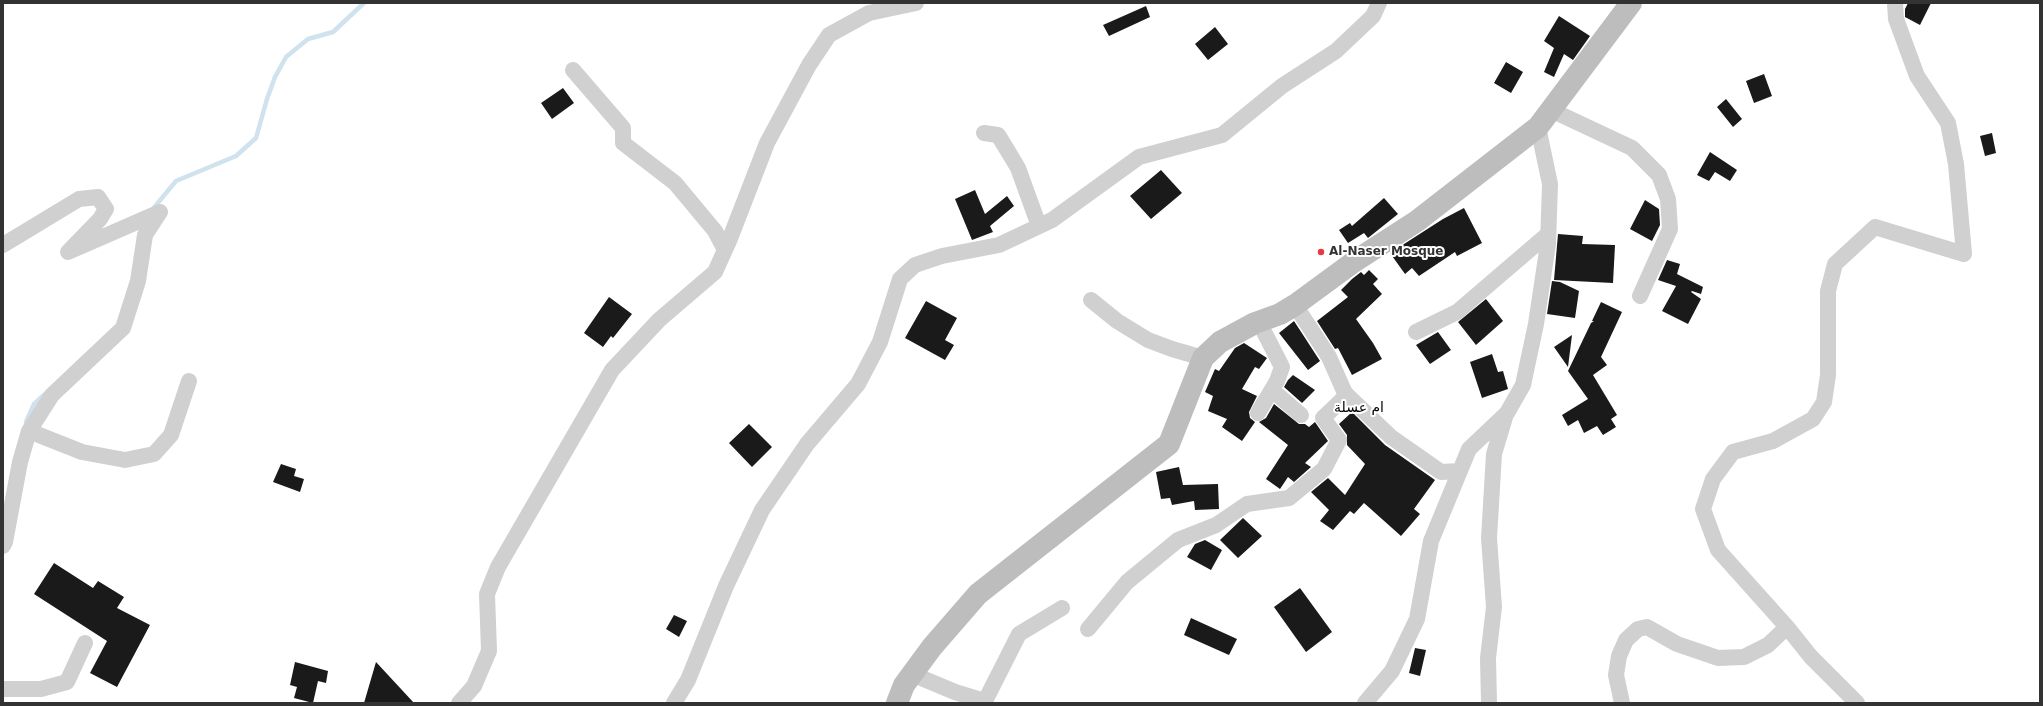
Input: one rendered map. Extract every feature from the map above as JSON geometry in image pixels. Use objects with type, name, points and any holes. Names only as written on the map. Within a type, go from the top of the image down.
[{"type":"street","points":[[459,703],[474,686],[489,651],[487,594],[498,567],[612,370],[660,320],[715,272],[767,143],[809,65],[829,35],[869,13],[916,3]]},
{"type":"street","points":[[674,703],[688,680],[726,586],[762,510],[807,444],[858,384],[880,342],[900,279],[915,265],[942,256],[999,245],[1052,220],[1139,157],[1222,135],[1282,86],[1336,51],[1373,16],[1379,3]]},
{"type":"street","points":[[897,703],[904,685],[932,647],[978,594],[1169,444],[1203,358],[1220,342],[1258,322],[1280,314],[1355,261],[1417,221],[1538,127],[1631,3]]},
{"type":"street","points":[[1857,703],[1811,657],[1787,627],[1718,550],[1703,510],[1714,479],[1733,452],[1773,441],[1813,419],[1824,402],[1828,375],[1828,291],[1835,264],[1875,227],[1964,254],[1956,164],[1948,123],[1917,76],[1896,19],[1895,3]]},
{"type":"street","points":[[573,70],[623,128],[622,143],[674,183],[715,231],[725,250]]},
{"type":"street","points":[[1551,110],[1632,148],[1659,175],[1668,199],[1670,230],[1640,296]]},
{"type":"street","points":[[1366,703],[1392,671],[1417,619],[1431,540],[1469,449],[1506,413],[1523,385],[1536,324],[1548,234],[1550,184],[1538,127]]},
{"type":"street","points":[[984,133],[998,136],[1006,148],[1018,168],[1040,226]]},
{"type":"street","points":[[3,245],[78,199],[98,197],[106,209],[100,219],[68,252],[160,212],[145,235],[138,281],[124,328],[52,395],[29,431],[20,462],[3,546]]},
{"type":"street","points":[[1416,332],[1457,312],[1548,234]]},
{"type":"street","points":[[1091,300],[1117,321],[1148,340],[1172,350],[1203,358]]},
{"type":"street","points":[[1294,305],[1328,357],[1344,391],[1391,437],[1441,472],[1460,471]]},
{"type":"street","points":[[1258,322],[1282,366],[1272,390],[1258,413]]},
{"type":"street","points":[[29,431],[82,452],[125,460],[154,454],[171,435],[189,381]]},
{"type":"street","points":[[1272,390],[1301,415]]},
{"type":"street","points":[[1088,629],[1127,582],[1178,540],[1216,525],[1246,504],[1289,498],[1324,469],[1339,440],[1324,418],[1347,394]]},
{"type":"street","points":[[1489,703],[1488,658],[1494,607],[1489,538],[1494,454],[1506,413]]},
{"type":"street","points":[[912,674],[984,702],[1019,634],[1062,608]]},
{"type":"street","points":[[1622,703],[1616,675],[1619,656],[1626,640],[1638,628],[1647,628],[1677,644],[1718,658],[1744,657],[1768,645],[1787,627]]},
{"type":"street","points":[[3,689],[41,689],[67,682],[85,644]]},
{"type":"building","points":[[1908,3],[1931,3],[1920,25],[1905,17],[1905,9]]},
{"type":"building","points":[[1146,6],[1150,17],[1109,36],[1103,25]]},
{"type":"building","points":[[1559,16],[1590,36],[1573,60],[1564,54],[1554,77],[1544,72],[1554,48],[1544,41]]},
{"type":"building","points":[[1215,27],[1228,44],[1208,60],[1195,44]]},
{"type":"building","points":[[1506,62],[1523,72],[1511,93],[1494,83]]},
{"type":"building","points":[[1764,74],[1772,96],[1754,103],[1746,81]]},
{"type":"building","points":[[563,88],[574,103],[552,119],[541,103]]},
{"type":"building","points":[[1726,99],[1742,119],[1733,127],[1717,107]]},
{"type":"building","points":[[1992,133],[1996,153],[1985,156],[1980,136]]},
{"type":"building","points":[[1710,152],[1737,170],[1730,181],[1715,172],[1709,181],[1697,175]]},
{"type":"building","points":[[1161,170],[1182,193],[1151,219],[1130,196]]},
{"type":"building","points":[[975,190],[985,214],[1007,196],[1014,206],[990,226],[993,232],[972,240],[955,199]]},
{"type":"building","points":[[1384,198],[1398,214],[1368,238],[1364,233],[1348,243],[1339,230],[1350,223],[1352,226]]},
{"type":"building","points":[[1645,200],[1659,209],[1660,225],[1652,241],[1630,229]]},
{"type":"building","points":[[1464,208],[1482,243],[1457,256],[1455,252],[1419,276],[1412,268],[1405,274],[1390,253],[1443,219]]},
{"type":"building","points":[[1558,234],[1583,236],[1582,244],[1615,245],[1613,283],[1554,280]]},
{"type":"building","points":[[1667,260],[1680,264],[1677,274],[1703,287],[1701,294],[1691,292],[1701,299],[1688,324],[1662,311],[1676,286],[1658,280]]},
{"type":"building","points":[[1369,270],[1378,279],[1373,284],[1382,294],[1356,319],[1382,359],[1352,375],[1338,348],[1335,349],[1317,321],[1348,297],[1341,290],[1352,279],[1361,272],[1364,275]]},
{"type":"building","points":[[1552,281],[1560,282],[1579,291],[1575,318],[1547,314]]},
{"type":"building","points":[[609,297],[632,314],[613,338],[611,336],[603,347],[584,333]]},
{"type":"building","points":[[1486,299],[1503,321],[1476,345],[1458,322]]},
{"type":"building","points":[[926,301],[957,318],[945,340],[954,345],[945,360],[905,338]]},
{"type":"building","points":[[1601,302],[1622,312],[1601,357],[1607,365],[1593,375],[1617,415],[1611,419],[1616,427],[1603,435],[1597,426],[1584,433],[1578,420],[1568,426],[1562,415],[1588,399],[1568,371],[1591,323],[1594,321],[1592,321]]},
{"type":"building","points":[[1294,321],[1320,361],[1308,370],[1279,333]]},
{"type":"building","points":[[1438,332],[1451,350],[1430,364],[1416,345]]},
{"type":"building","points":[[1572,335],[1568,367],[1554,347]]},
{"type":"building","points":[[1244,343],[1267,358],[1259,369],[1255,367],[1242,389],[1257,396],[1249,412],[1250,418],[1255,422],[1242,441],[1222,427],[1227,419],[1208,411],[1213,396],[1205,392],[1215,369],[1219,371],[1235,348]]},
{"type":"building","points":[[1492,354],[1498,372],[1503,371],[1508,389],[1482,398],[1470,362]]},
{"type":"building","points":[[1293,375],[1315,390],[1302,403],[1284,387]]},
{"type":"building","points":[[1274,404],[1299,424],[1305,424],[1309,427],[1315,422],[1328,441],[1305,463],[1311,467],[1294,482],[1288,477],[1280,489],[1266,479],[1288,445],[1259,422],[1266,418]]},
{"type":"building","points":[[1352,412],[1385,445],[1435,480],[1414,509],[1420,514],[1401,536],[1364,503],[1354,514],[1350,511],[1333,530],[1320,521],[1329,510],[1311,492],[1328,478],[1345,495],[1365,464],[1347,445],[1347,435],[1339,424]]},
{"type":"building","points":[[749,424],[772,447],[752,467],[729,443]]},
{"type":"building","points":[[281,464],[296,469],[294,476],[304,479],[300,492],[273,482]]},
{"type":"building","points":[[1179,467],[1183,485],[1218,484],[1219,509],[1195,510],[1194,501],[1172,505],[1170,498],[1161,499],[1156,472]]},
{"type":"building","points":[[1243,518],[1262,536],[1238,558],[1220,540]]},
{"type":"building","points":[[1205,540],[1222,550],[1211,570],[1187,557],[1195,544]]},
{"type":"building","points":[[54,563],[93,588],[98,581],[124,597],[117,608],[150,625],[117,687],[90,673],[107,641],[34,594]]},
{"type":"building","points":[[1300,588],[1332,632],[1306,652],[1274,607]]},
{"type":"building","points":[[674,615],[687,621],[679,637],[666,629]]},
{"type":"building","points":[[1191,618],[1237,639],[1229,655],[1184,635]]},
{"type":"building","points":[[1415,648],[1426,650],[1420,676],[1409,673]]},
{"type":"building","points":[[295,662],[328,671],[326,683],[318,681],[313,703],[294,698],[297,687],[290,685]]},
{"type":"building","points":[[376,662],[414,703],[364,703]]},
{"type":"waterway","points":[[152,210],[176,181],[236,156],[256,138],[275,77],[286,57],[308,39],[333,32],[364,3]]},
{"type":"waterway","points":[[26,422],[34,404],[45,394]]},
{"type":"place","name":"Al-Naser Mosque","points":[[1321,252]]},
{"type":"district","name":"ام عسلة","points":[[1359,408]]}]
